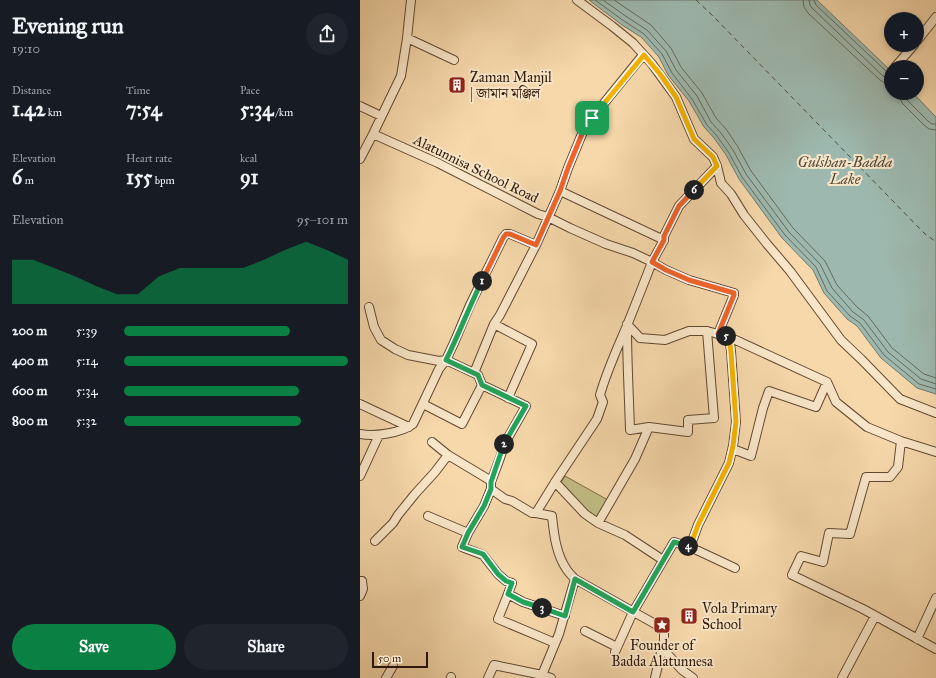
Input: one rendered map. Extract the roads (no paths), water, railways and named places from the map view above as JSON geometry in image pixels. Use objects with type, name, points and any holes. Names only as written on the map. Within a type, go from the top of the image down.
[{"type":"street","points":[[360,159],[401,76],[411,0]]},
{"type":"street","points":[[577,0],[633,43],[660,74],[676,97],[694,139],[713,157],[722,183],[744,215],[795,276],[841,340],[900,399],[936,413]]},
{"type":"street","points":[[924,32],[936,17]]},
{"type":"street","points":[[407,38],[454,60]]},
{"type":"street","points":[[901,60],[908,52]]},
{"type":"street","points":[[474,373],[494,324],[536,245],[560,191],[582,134],[592,118],[644,55]]},
{"type":"street","points":[[360,106],[382,116]]},
{"type":"street","name":"Alatunnisa School Road","points":[[373,134],[438,163],[538,214],[548,217],[577,232],[633,253],[689,280],[734,293],[718,334]]},
{"type":"street","points":[[536,513],[597,419],[603,402],[600,395],[603,384],[618,343],[652,262],[664,240],[664,236],[679,206],[717,166]]},
{"type":"street","points":[[560,191],[664,240]]},
{"type":"street","points":[[360,434],[368,436],[385,434],[409,427],[413,424],[439,369],[446,360],[470,305],[503,238],[506,234],[510,234],[536,245]]},
{"type":"street","points":[[370,307],[374,327],[381,340],[395,349],[408,355],[439,361],[446,360],[478,375],[482,385],[526,406],[505,444],[484,506],[468,533],[462,547],[483,554],[498,574],[506,581],[512,583],[498,619],[555,643]]},
{"type":"street","points":[[494,324],[532,344],[508,398]]},
{"type":"street","points":[[627,324],[640,338],[665,340],[689,331],[707,330],[729,337],[827,382],[836,402],[867,427],[901,441],[936,452]]},
{"type":"street","points":[[627,324],[630,430],[649,427],[688,432],[688,420],[714,418],[707,330]]},
{"type":"street","points":[[690,547],[698,525],[729,463],[733,449],[736,422],[729,337]]},
{"type":"street","points":[[733,449],[751,456],[763,408],[769,391],[816,407],[827,382]]},
{"type":"street","points":[[423,404],[462,424],[482,385]]},
{"type":"street","points":[[360,404],[409,427]]},
{"type":"street","points":[[598,523],[635,459],[649,427]]},
{"type":"street","points":[[360,476],[379,434]]},
{"type":"street","points":[[901,441],[898,467],[890,476],[866,477],[850,534],[829,533],[823,562],[801,556],[792,575],[848,602],[936,649]]},
{"type":"street","points":[[432,442],[448,455],[488,479],[491,485],[505,499],[512,501],[532,513],[552,516],[559,556],[567,570],[575,579],[664,629],[664,642],[655,678]]},
{"type":"street","points":[[375,541],[393,523],[448,455]]},
{"type":"street","points":[[555,482],[584,514],[598,523],[625,535],[663,560]]},
{"type":"street","points":[[428,516],[468,533]]},
{"type":"street","points":[[585,631],[616,649],[633,612],[674,542],[690,547],[735,568]]},
{"type":"street","points":[[542,675],[565,616],[575,579]]},
{"type":"street","points":[[360,581],[362,581],[363,589],[360,596]]},
{"type":"street","points":[[508,594],[523,602],[565,616]]},
{"type":"street","points":[[917,639],[936,598]]},
{"type":"street","points":[[842,678],[875,616]]},
{"type":"street","points":[[662,648],[682,670],[693,678]]},
{"type":"street","points":[[488,678],[494,665],[551,678]]},
{"type":"street","points":[[386,678],[394,666]]},
{"type":"water","name":"Gulshan-Badda Lake","points":[[589,0],[817,0],[884,64],[884,100],[920,100],[936,117],[936,394],[917,388],[881,358],[857,326],[847,319],[824,293],[813,270],[782,238],[739,179],[726,155],[704,127],[689,101],[668,75],[659,57],[641,37],[622,25]]},
{"type":"place","name":"Zaman Manjil | জামান মঞ্জিল","points":[[457,85]]},
{"type":"place","name":"Vola Primary School","points":[[689,616]]},
{"type":"place","name":"Founder of Badda Alatunnesa","points":[[662,625]]}]
